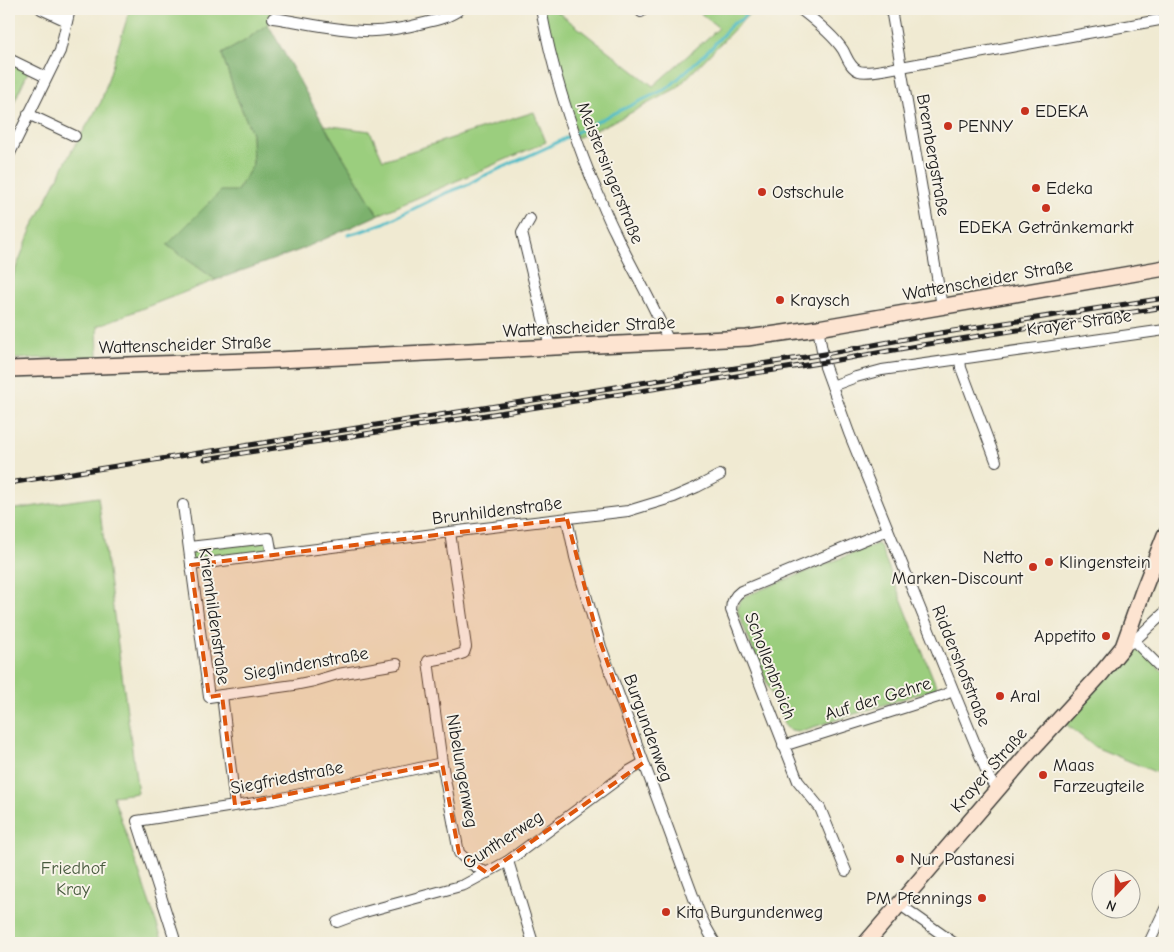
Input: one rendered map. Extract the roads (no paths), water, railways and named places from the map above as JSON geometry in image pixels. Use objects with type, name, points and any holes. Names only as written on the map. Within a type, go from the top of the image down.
[{"type":"main road","name":"Wattenscheider Straße","points":[[9,369],[278,360],[746,338],[818,328],[1165,268]]},
{"type":"main road","name":"Krayer Straße","points":[[866,943],[1032,749],[1129,644],[1143,591],[1165,535]]},
{"type":"street","points":[[41,9],[67,21]]},
{"type":"street","points":[[9,154],[60,51],[70,9]]},
{"type":"street","points":[[285,9],[278,19],[364,31],[408,27],[438,19],[460,9]]},
{"type":"street","name":"Meistersingerstraße","points":[[541,9],[547,45],[581,150],[614,231],[656,313],[668,342]]},
{"type":"street","points":[[800,9],[842,48],[853,68],[859,72],[901,67],[1165,19]]},
{"type":"street","name":"Brembergstraße","points":[[891,9],[942,306]]},
{"type":"street","points":[[9,59],[46,77]]},
{"type":"street","points":[[28,114],[75,136]]},
{"type":"street","points":[[530,218],[522,233],[550,348]]},
{"type":"street","name":"Riddershofstraße","points":[[818,328],[825,367],[849,433],[953,691],[990,780],[997,790]]},
{"type":"street","name":"Krayer Straße","points":[[960,359],[1165,330]]},
{"type":"street","points":[[832,386],[882,370],[960,359],[961,368],[996,461]]},
{"type":"street","name":"Brunhildenstraße","points":[[191,566],[628,511],[674,498],[720,474]]},
{"type":"street","name":"Kriemhildenstraße","points":[[183,505],[209,697],[222,695],[235,806]]},
{"type":"street","name":"Burgundenweg","points":[[567,519],[575,557],[612,679],[699,912],[715,943]]},
{"type":"street","name":"Schollenbroich","points":[[846,871],[820,808],[798,781],[783,746],[731,610],[731,602],[741,591],[888,530]]},
{"type":"street","name":"Nibelungenweg","points":[[450,532],[466,647],[464,653],[456,656],[428,661],[442,763],[459,853],[471,864],[487,873]]},
{"type":"street","points":[[189,548],[269,538],[272,555]]},
{"type":"street","points":[[1165,612],[1129,644],[1165,672]]},
{"type":"street","name":"Sieglindenstraße","points":[[222,695],[294,685],[338,674],[397,664]]},
{"type":"street","name":"Auf der Gehre","points":[[783,746],[953,691]]},
{"type":"street","name":"Siegfriedstraße","points":[[174,937],[137,821],[273,800],[442,763]]},
{"type":"street","name":"Guntherweg","points":[[337,922],[361,913],[464,885],[508,861],[630,770],[643,763]]},
{"type":"street","points":[[508,861],[532,943]]},
{"type":"street","points":[[898,904],[954,943]]},
{"type":"street","points":[[1150,943],[1165,908]]},
{"type":"waterway","points":[[348,235],[384,223],[467,185],[668,88],[713,46],[732,24],[742,19],[750,9]]},
{"type":"railway","points":[[9,483],[831,353],[921,336],[1165,298]]},
{"type":"railway","points":[[205,459],[1165,307]]},
{"type":"place","name":"EDEKA","points":[[1025,111]]},
{"type":"place","name":"PENNY","points":[[948,126]]},
{"type":"place","name":"Edeka","points":[[1036,188]]},
{"type":"place","name":"Ostschule","points":[[762,192]]},
{"type":"place","name":"EDEKA Getränkemarkt","points":[[1046,208]]},
{"type":"place","name":"Kraysch","points":[[780,300]]},
{"type":"place","name":"Klingenstein","points":[[1049,562]]},
{"type":"place","name":"Netto Marken-Discount","points":[[1033,567]]},
{"type":"place","name":"Appetito","points":[[1106,636]]},
{"type":"place","name":"Aral","points":[[1000,696]]},
{"type":"place","name":"Maas Farzeugteile","points":[[1043,775]]},
{"type":"place","name":"Nur Pastanesi","points":[[900,859]]},
{"type":"place","name":"PM Pfennings","points":[[982,898]]},
{"type":"place","name":"Kita Burgundenweg","points":[[666,912]]},
{"type":"park label","name":"Friedhof Kray","points":[[73,878]]}]
